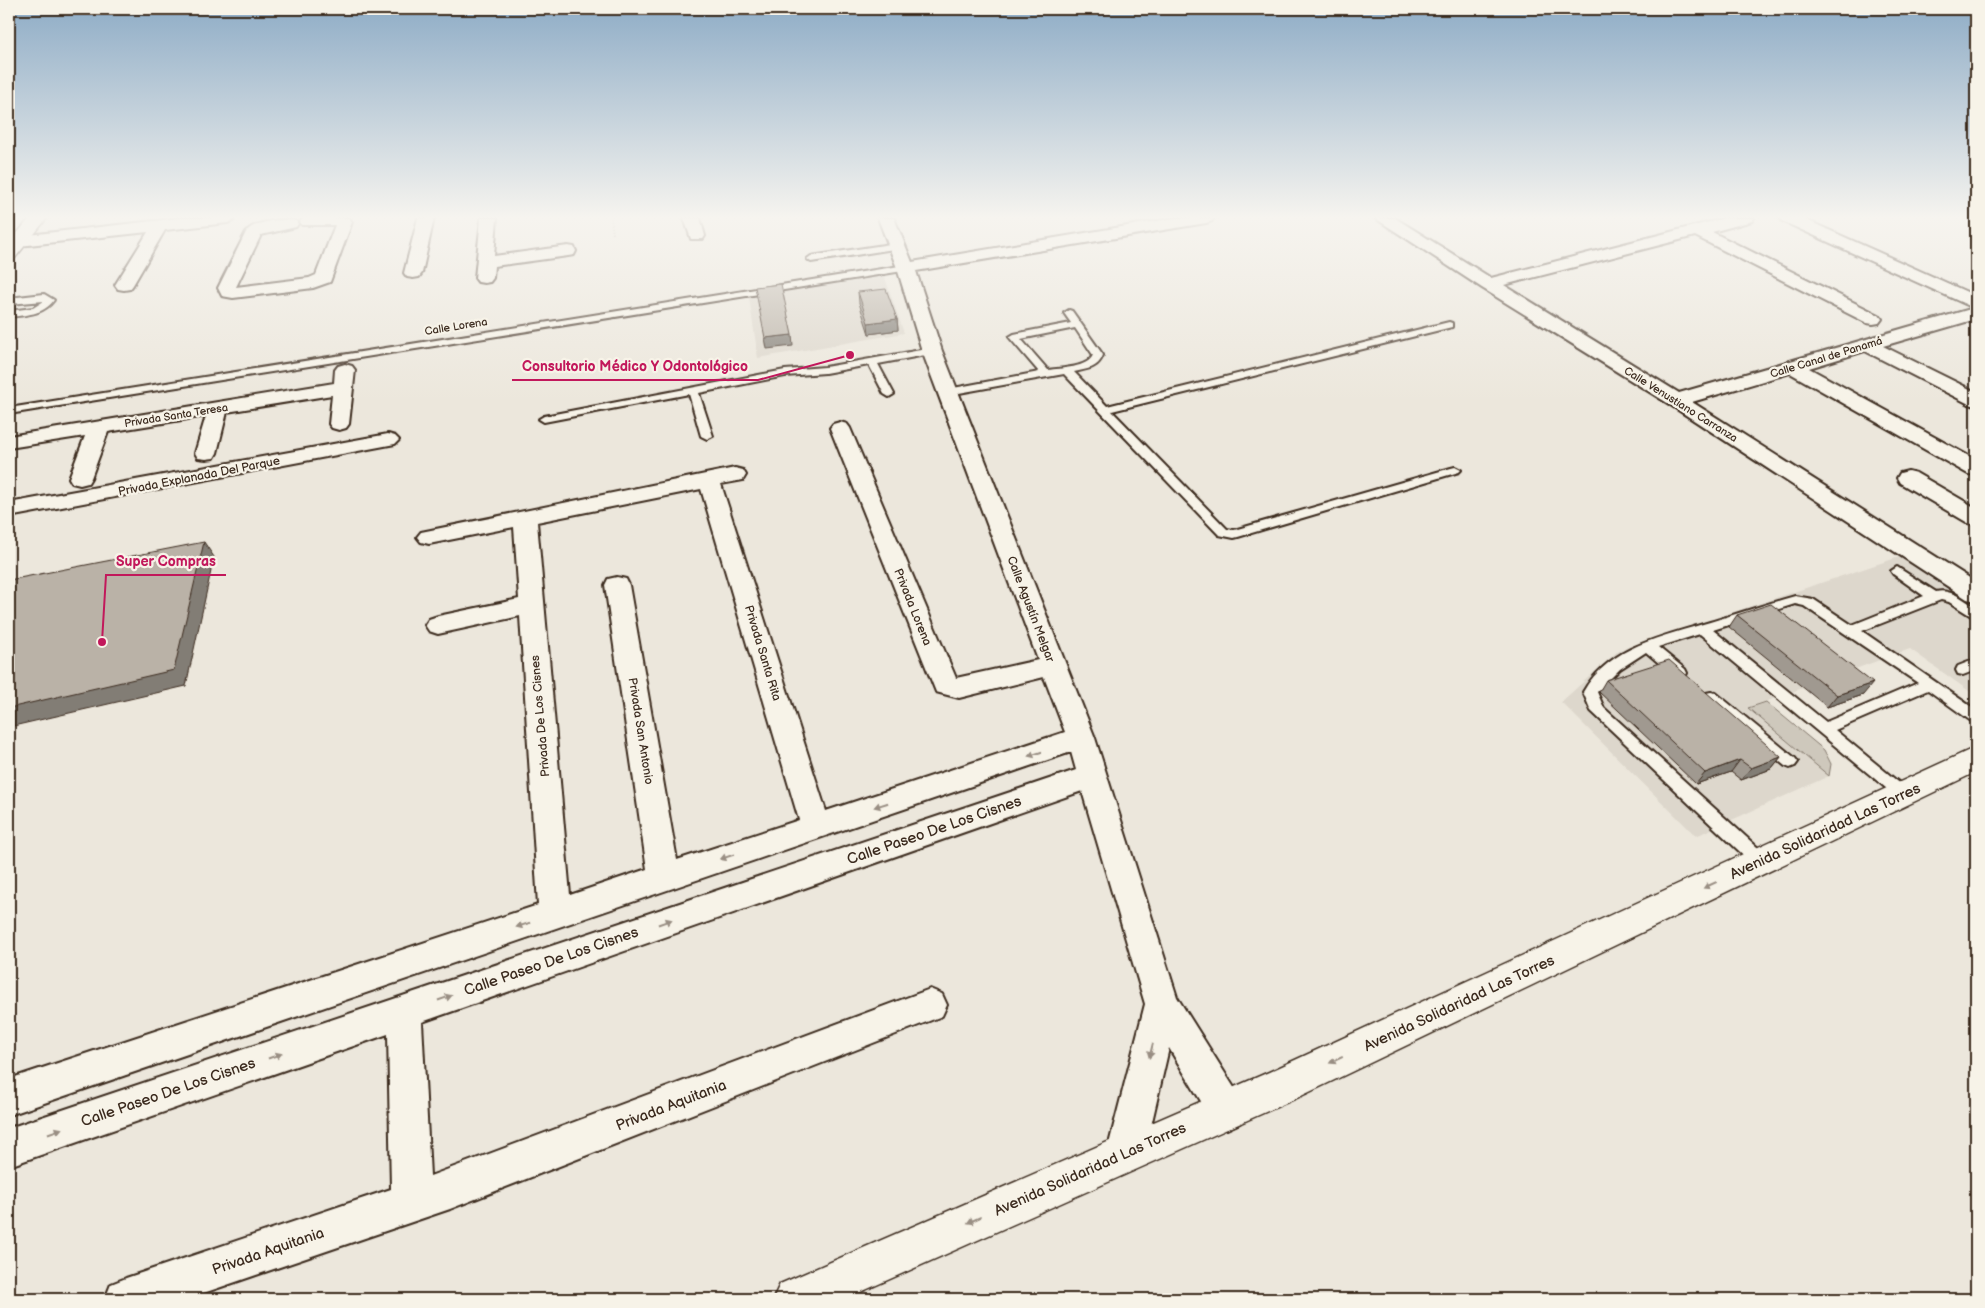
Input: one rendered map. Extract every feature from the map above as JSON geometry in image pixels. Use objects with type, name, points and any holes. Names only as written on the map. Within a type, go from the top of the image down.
[{"type":"main road","name":"Avenida Solidaridad Las Torres","points":[[795,1299],[1126,1152],[1227,1110],[1976,760]]},
{"type":"main road","name":"Avenida Solidaridad Las Torres","points":[[843,1299],[937,1236]]},
{"type":"street","points":[[124,285],[128,279]]},
{"type":"street","points":[[231,279],[226,290],[233,293],[322,279]]},
{"type":"street","name":"Calle Agustín Melgar","points":[[909,279],[932,351],[1081,738],[1162,1004],[1227,1110]]},
{"type":"street","name":"Calle Venustiano Carranza","points":[[1480,279],[1676,400],[1976,594]]},
{"type":"street","points":[[1488,284],[1506,279]]},
{"type":"street","points":[[1799,279],[1873,319]]},
{"type":"street","points":[[1921,279],[1976,304]]},
{"type":"street","name":"Calle Canal de Panamá","points":[[1676,400],[1976,314]]},
{"type":"street","points":[[1867,345],[1976,400]]},
{"type":"street","points":[[1794,367],[1976,469]]},
{"type":"street","name":"Privada Santa Teresa","points":[[9,442],[218,408],[344,378],[339,424]]},
{"type":"street","points":[[206,453],[218,408]]},
{"type":"street","points":[[80,478],[99,427]]},
{"type":"street","name":"Privada Lorena","points":[[840,428],[946,685],[959,688],[1052,666]]},
{"type":"street","name":"Privada Explanada Del Parque","points":[[9,510],[388,440]]},
{"type":"street","points":[[429,537],[722,478]]},
{"type":"street","name":"Privada Santa Rita","points":[[722,478],[816,826]]},
{"type":"street","points":[[1908,478],[1976,518]]},
{"type":"street","name":"Privada De Los Cisnes","points":[[525,518],[555,914]]},
{"type":"street","name":"Privada San Antonio","points":[[618,585],[664,878]]},
{"type":"street","points":[[438,625],[531,605]]},
{"type":"street","points":[[9,1097],[1081,738]]},
{"type":"street","name":"Calle Paseo De Los Cisnes","points":[[9,1147],[1093,776]]},
{"type":"street","points":[[1126,1152],[1162,1004]]},
{"type":"street","name":"Privada Aquitania","points":[[126,1299],[411,1202],[930,1005]]},
{"type":"street","points":[[404,1012],[408,1073],[411,1202]]},
{"type":"lane","name":"Calle Lorena","points":[[9,411],[774,279]]},
{"type":"lane","points":[[9,301],[44,297],[49,300],[45,306],[38,309],[9,314]]},
{"type":"lane","points":[[948,392],[1089,366],[1096,361],[1098,355],[1069,314]]},
{"type":"lane","points":[[1046,374],[1014,337],[1077,324]]},
{"type":"lane","points":[[1104,410],[1449,325]]},
{"type":"lane","points":[[544,419],[785,373],[825,370],[932,351]]},
{"type":"lane","points":[[872,362],[890,394]]},
{"type":"lane","points":[[1066,370],[1223,532],[1228,534],[1455,470]]},
{"type":"lane","points":[[693,390],[707,436]]},
{"type":"lane","points":[[1897,571],[1933,596]]},
{"type":"lane","points":[[1851,630],[1933,596],[1940,595],[1954,599],[1976,614]]},
{"type":"lane","points":[[1762,860],[1598,710],[1590,692],[1595,683],[1626,657],[1647,646],[1798,600],[1808,602],[1851,630],[1976,717]]},
{"type":"lane","points":[[1702,629],[1903,794]]},
{"type":"lane","points":[[1647,646],[1790,762]]},
{"type":"lane","points":[[1963,670],[1976,664]]},
{"type":"lane","points":[[1824,729],[1929,684]]},
{"type":"shaded area","points":[[859,279],[885,279],[904,333],[758,358],[749,297]]},
{"type":"shaded area","points":[[1899,557],[1976,608],[1976,696],[1910,649],[1748,708],[1829,776],[1696,836],[1561,702],[1619,650]]},
{"type":"shaded area","points":[[1766,702],[1824,750],[1831,764],[1829,776],[1748,708]]},
{"type":"building","points":[[781,284],[792,335],[765,338],[755,287]]},
{"type":"building","points":[[886,289],[897,319],[868,323],[858,292]]},
{"type":"building","points":[[204,542],[174,670],[9,708],[9,580]]},
{"type":"building","points":[[1771,604],[1873,683],[1837,695],[1737,615]]},
{"type":"building","points":[[1669,660],[1781,757],[1751,768],[1740,760],[1705,773],[1606,680]]},
{"type":"place","name":"Consultorio Médico Y Odontológico","points":[[850,355]]},
{"type":"place","name":"Super Compras","points":[[102,642]]}]
